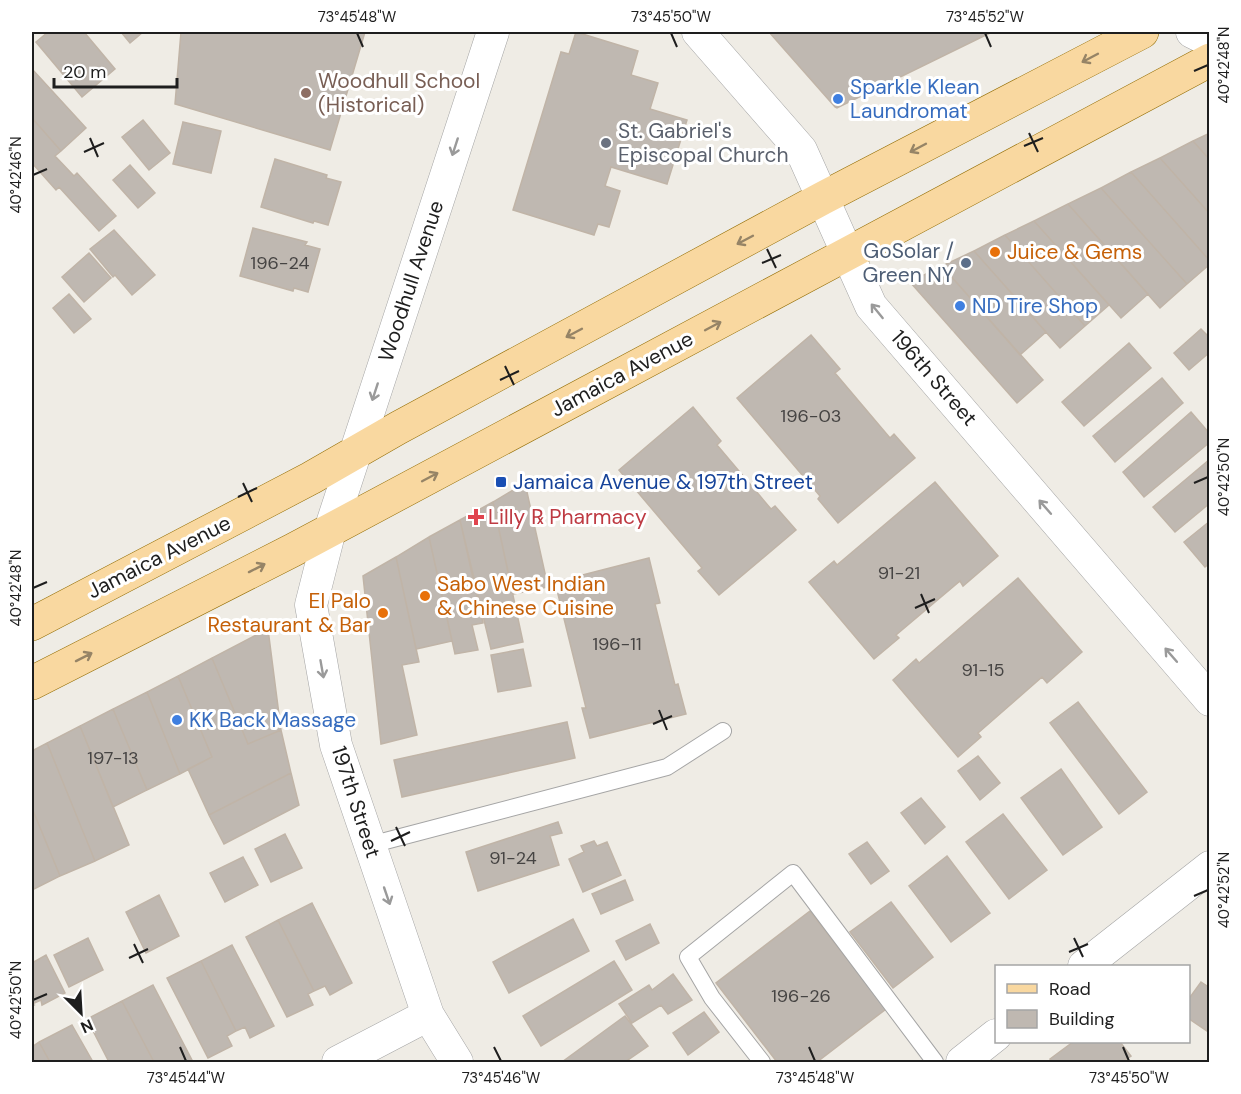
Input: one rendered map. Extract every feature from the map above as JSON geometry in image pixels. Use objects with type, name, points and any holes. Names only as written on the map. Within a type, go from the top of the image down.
[{"type":"main road","name":"Jamaica Avenue","points":[[32,624],[311,478],[823,198],[1143,32]]},
{"type":"main road","name":"Jamaica Avenue","points":[[32,683],[330,530],[1209,60]]},
{"type":"street","name":"Woodhull Avenue","points":[[330,530],[493,32]]},
{"type":"street","name":"196th Street","points":[[698,32],[801,150],[871,306],[1209,700]]},
{"type":"street","points":[[1192,32],[1209,41]]},
{"type":"street","name":"197th Street","points":[[330,530],[311,605],[336,745],[428,1015],[457,1062]]},
{"type":"street","points":[[1085,965],[1209,867]]},
{"type":"street","points":[[338,1062],[428,1015]]},
{"type":"street","points":[[962,1062],[995,1036]]},
{"type":"lane","points":[[370,845],[667,767],[723,731]]},
{"type":"lane","points":[[762,1062],[712,998],[688,957],[793,873],[935,1062]]},
{"type":"building","points":[[48,32],[84,32],[115,69],[82,97],[36,42]]},
{"type":"building","points":[[121,32],[143,32],[130,43]]},
{"type":"building","points":[[181,32],[365,32],[330,150],[175,104]]},
{"type":"building","name":"St. Gabriel's Episcopal Church","points":[[576,32],[638,51],[631,75],[658,83],[650,109],[687,120],[667,184],[611,167],[605,186],[620,191],[609,227],[598,224],[594,235],[513,210],[561,52],[569,54]]},
{"type":"building","points":[[769,32],[992,32],[837,108]]},
{"type":"building","points":[[32,69],[86,128],[61,151],[32,118]]},
{"type":"building","points":[[32,118],[61,151],[55,156],[74,176],[77,173],[116,216],[99,231],[59,187],[56,190],[32,163]]},
{"type":"building","points":[[143,120],[170,153],[149,170],[122,137]]},
{"type":"building","points":[[183,122],[221,131],[211,173],[173,164]]},
{"type":"building","points":[[1210,133],[1210,160],[1193,141]]},
{"type":"building","points":[[1193,141],[1210,160],[1210,214],[1160,158]]},
{"type":"building","points":[[1160,158],[1210,214],[1210,261],[1131,172]]},
{"type":"building","points":[[275,159],[327,175],[326,178],[341,182],[328,225],[314,221],[313,223],[261,207]]},
{"type":"building","points":[[130,165],[155,193],[138,208],[113,180]]},
{"type":"building","points":[[1131,172],[1210,261],[1210,264],[1187,284],[1101,188]]},
{"type":"building","points":[[1101,188],[1187,284],[1160,308],[1068,204]]},
{"type":"building","points":[[1068,204],[1148,294],[1121,318],[1034,221]]},
{"type":"building","points":[[1034,221],[1109,305],[1085,326],[1005,235]]},
{"type":"building","points":[[253,228],[307,242],[305,245],[320,249],[308,292],[294,288],[293,291],[240,276]]},
{"type":"building","points":[[114,230],[155,275],[132,295],[115,275],[113,277],[90,249]]},
{"type":"building","points":[[1005,235],[1085,326],[1060,348],[974,251]]},
{"type":"building","points":[[974,251],[1046,332],[1020,355],[942,266]]},
{"type":"building","points":[[89,253],[111,278],[84,302],[62,277]]},
{"type":"building","points":[[942,266],[1043,380],[1017,403],[910,282]]},
{"type":"building","points":[[69,294],[91,319],[74,333],[53,308]]},
{"type":"building","points":[[1201,329],[1210,338],[1210,352],[1189,370],[1174,353]]},
{"type":"building","points":[[811,335],[840,369],[835,373],[890,438],[894,434],[915,458],[838,523],[818,499],[820,496],[737,398]]},
{"type":"building","points":[[1129,343],[1151,368],[1084,426],[1062,402]]},
{"type":"building","points":[[1162,378],[1183,403],[1115,462],[1093,436]]},
{"type":"building","points":[[693,407],[721,441],[717,445],[771,509],[775,506],[796,530],[719,595],[698,571],[702,568],[619,470]]},
{"type":"building","points":[[1191,412],[1210,434],[1210,442],[1144,497],[1123,472]]},
{"type":"building","points":[[1210,459],[1210,503],[1175,532],[1153,507]]},
{"type":"building","points":[[935,482],[998,556],[963,586],[960,581],[896,635],[899,638],[874,659],[809,582],[834,561],[837,565]]},
{"type":"building","points":[[525,483],[548,587],[513,594],[493,502]]},
{"type":"building","points":[[493,502],[523,642],[491,649],[460,520]]},
{"type":"building","points":[[460,520],[483,623],[472,625],[478,650],[455,654],[429,537]]},
{"type":"building","points":[[1210,521],[1210,563],[1205,567],[1184,542]]},
{"type":"building","points":[[429,537],[452,641],[416,649],[396,557]]},
{"type":"building","points":[[396,557],[419,662],[402,665],[417,735],[381,744],[363,576]]},
{"type":"building","points":[[649,558],[660,603],[655,604],[675,685],[678,684],[686,714],[590,738],[582,708],[586,708],[555,582]]},
{"type":"building","points":[[1018,578],[1082,652],[1047,683],[1042,677],[978,733],[981,737],[958,757],[893,680],[916,659],[919,663]]},
{"type":"building","points":[[268,629],[281,730],[248,744],[212,658]]},
{"type":"building","points":[[523,649],[531,686],[498,692],[491,655]]},
{"type":"building","points":[[212,658],[248,744],[281,730],[291,773],[209,815],[188,769],[212,757],[178,676]]},
{"type":"building","points":[[178,676],[212,757],[180,774],[147,692]]},
{"type":"building","points":[[147,692],[180,774],[147,790],[113,709]]},
{"type":"building","points":[[1078,702],[1147,792],[1119,814],[1050,723]]},
{"type":"building","points":[[113,709],[147,790],[113,807],[80,726]]},
{"type":"building","points":[[567,722],[575,758],[402,797],[394,760]]},
{"type":"building","points":[[80,726],[129,845],[95,861],[47,743]]},
{"type":"building","points":[[47,743],[95,861],[60,876],[32,808],[32,751]]},
{"type":"building","points":[[978,756],[1000,783],[980,800],[958,771]]},
{"type":"building","points":[[1061,769],[1102,827],[1063,855],[1021,798]]},
{"type":"building","points":[[291,773],[299,805],[224,844],[209,815]]},
{"type":"building","points":[[921,798],[945,827],[925,844],[901,813]]},
{"type":"building","points":[[32,808],[60,876],[32,890]]},
{"type":"building","points":[[1003,814],[1047,870],[1009,899],[966,842]]},
{"type":"building","points":[[558,822],[562,833],[550,836],[559,865],[478,891],[466,852]]},
{"type":"building","points":[[285,834],[302,868],[271,882],[255,849]]},
{"type":"building","points":[[594,841],[597,846],[607,842],[621,875],[583,892],[569,859],[584,852],[581,846]]},
{"type":"building","points":[[867,842],[889,871],[871,884],[849,854]]},
{"type":"building","points":[[947,856],[990,913],[951,942],[909,886]]},
{"type":"building","points":[[243,857],[258,885],[225,902],[210,873]]},
{"type":"building","points":[[625,880],[633,900],[601,914],[592,894]]},
{"type":"building","points":[[159,895],[179,936],[146,953],[126,912]]},
{"type":"building","points":[[891,902],[933,957],[893,988],[850,932]]},
{"type":"building","points":[[312,903],[352,983],[330,995],[325,986],[314,991],[278,920]]},
{"type":"building","points":[[810,911],[886,1009],[817,1062],[777,1062],[716,983]]},
{"type":"building","points":[[573,919],[589,951],[509,993],[493,962]]},
{"type":"building","points":[[278,920],[314,991],[308,994],[313,1005],[287,1017],[246,937]]},
{"type":"building","points":[[650,924],[659,943],[626,960],[616,941]]},
{"type":"building","points":[[88,938],[103,970],[69,987],[54,955]]},
{"type":"building","points":[[232,945],[274,1026],[250,1038],[245,1027],[236,1031],[201,961]]},
{"type":"building","points":[[46,955],[65,993],[42,1005],[41,1000],[32,1004],[32,963]]},
{"type":"building","points":[[201,961],[236,1031],[227,1036],[232,1046],[208,1058],[167,978]]},
{"type":"building","points":[[614,961],[632,990],[541,1046],[523,1016]]},
{"type":"building","points":[[673,974],[692,1000],[668,1014],[661,1005],[632,1023],[619,1004],[649,985],[652,990]]},
{"type":"building","points":[[1201,982],[1210,988],[1210,1033],[1190,1019],[1190,997]]},
{"type":"building","points":[[153,985],[193,1062],[154,1062],[122,1001]]},
{"type":"building","points":[[122,1001],[154,1062],[109,1062],[87,1019]]},
{"type":"building","points":[[704,1012],[719,1032],[688,1055],[673,1033]]},
{"type":"building","points":[[625,1016],[648,1046],[625,1062],[562,1062]]},
{"type":"building","points":[[72,1025],[93,1062],[50,1062],[39,1042]]},
{"type":"building","points":[[39,1042],[50,1062],[32,1062],[32,1047]]},
{"type":"building","points":[[1072,1043],[1121,1043],[1131,1056],[1122,1062],[1053,1062],[1050,1059]]},
{"type":"place","name":"Woodhull School (Historical)","points":[[306,93]]},
{"type":"place","name":"Sparkle Klean Laundromat","points":[[838,99]]},
{"type":"place","name":"St. Gabriel's Episcopal Church","points":[[606,143]]},
{"type":"place","name":"Juice & Gems","points":[[995,252]]},
{"type":"place","name":"GoSolar / Green NY","points":[[966,263]]},
{"type":"place","name":"ND Tire Shop","points":[[960,306]]},
{"type":"place","name":"Jamaica Avenue & 197th Street","points":[[501,482]]},
{"type":"place","name":"Lilly ℞ Pharmacy","points":[[476,517]]},
{"type":"place","name":"Sabo West Indian & Chinese Cuisine","points":[[425,596]]},
{"type":"place","name":"El Palo Restaurant & Bar","points":[[383,613]]},
{"type":"place","name":"KK Back Massage","points":[[177,720]]}]
